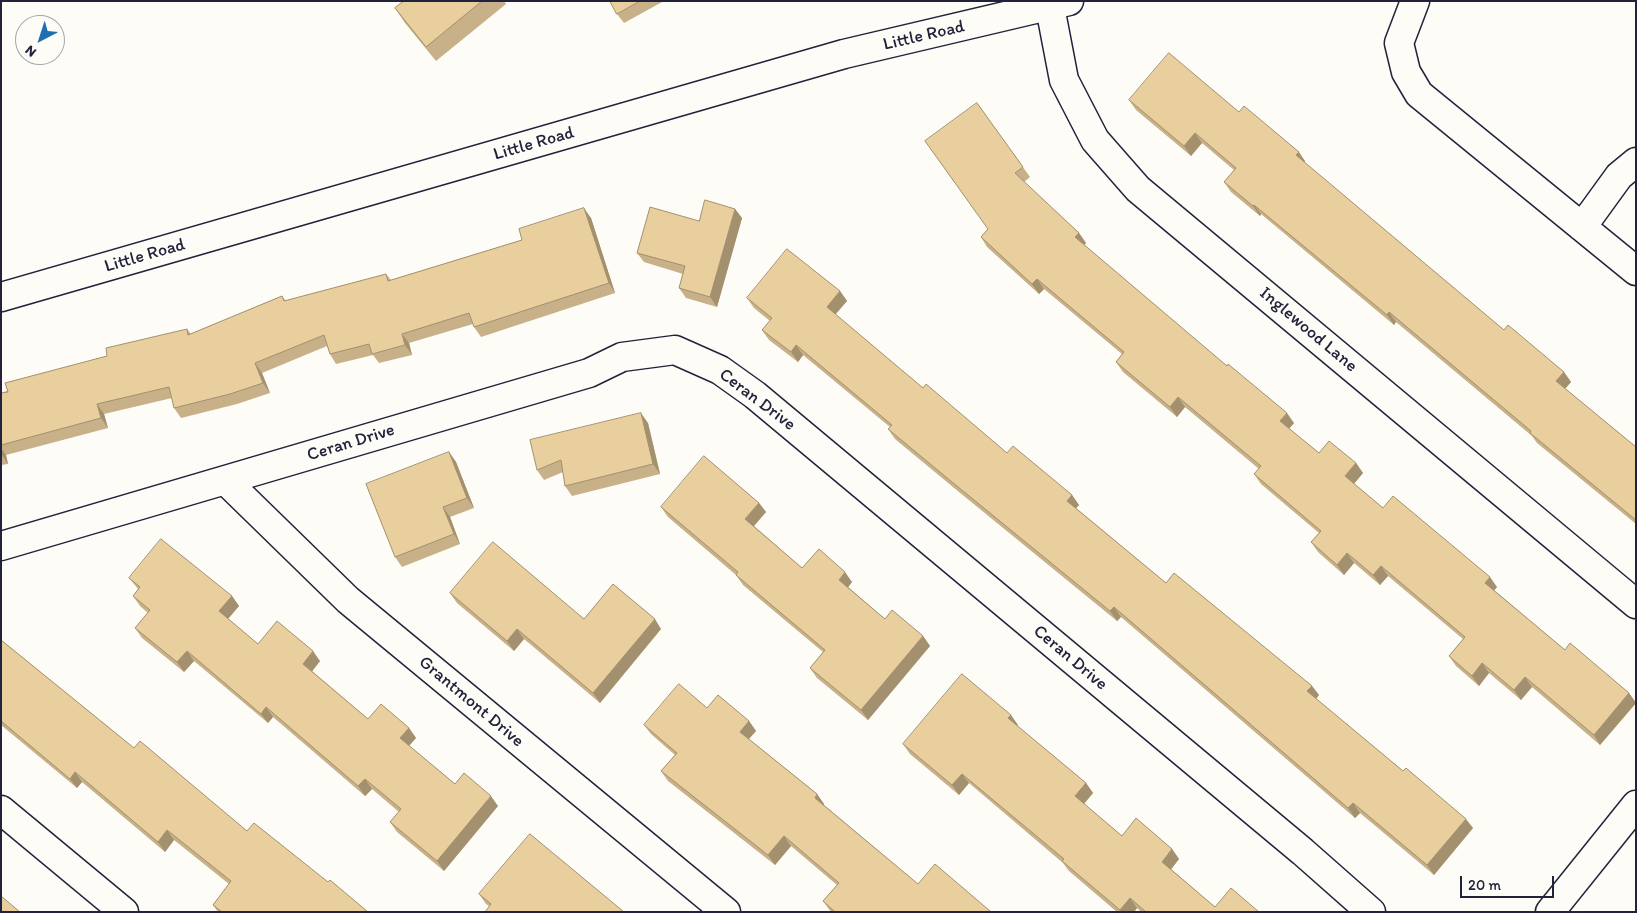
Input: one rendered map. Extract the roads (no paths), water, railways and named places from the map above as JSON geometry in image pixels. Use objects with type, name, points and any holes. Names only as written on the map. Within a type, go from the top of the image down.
[{"type":"street","points":[[1415,1],[1400,43],[1406,72],[1419,94],[1636,271]]},
{"type":"street","name":"Little Road","points":[[1,297],[844,54],[1060,4]]},
{"type":"street","name":"Inglewood Lane","points":[[1060,4],[1064,80],[1095,140],[1138,188],[1636,604]]},
{"type":"street","points":[[1582,227],[1620,176],[1636,162]]},
{"type":"street","name":"Ceran Drive","points":[[1,546],[589,373],[622,357],[674,350],[720,370],[755,395],[1303,852],[1372,912]]},
{"type":"street","name":"Grantmont Drive","points":[[226,480],[348,600],[726,912]]},
{"type":"street","points":[[1550,912],[1636,805]]},
{"type":"street","points":[[1,810],[124,912]]}]
